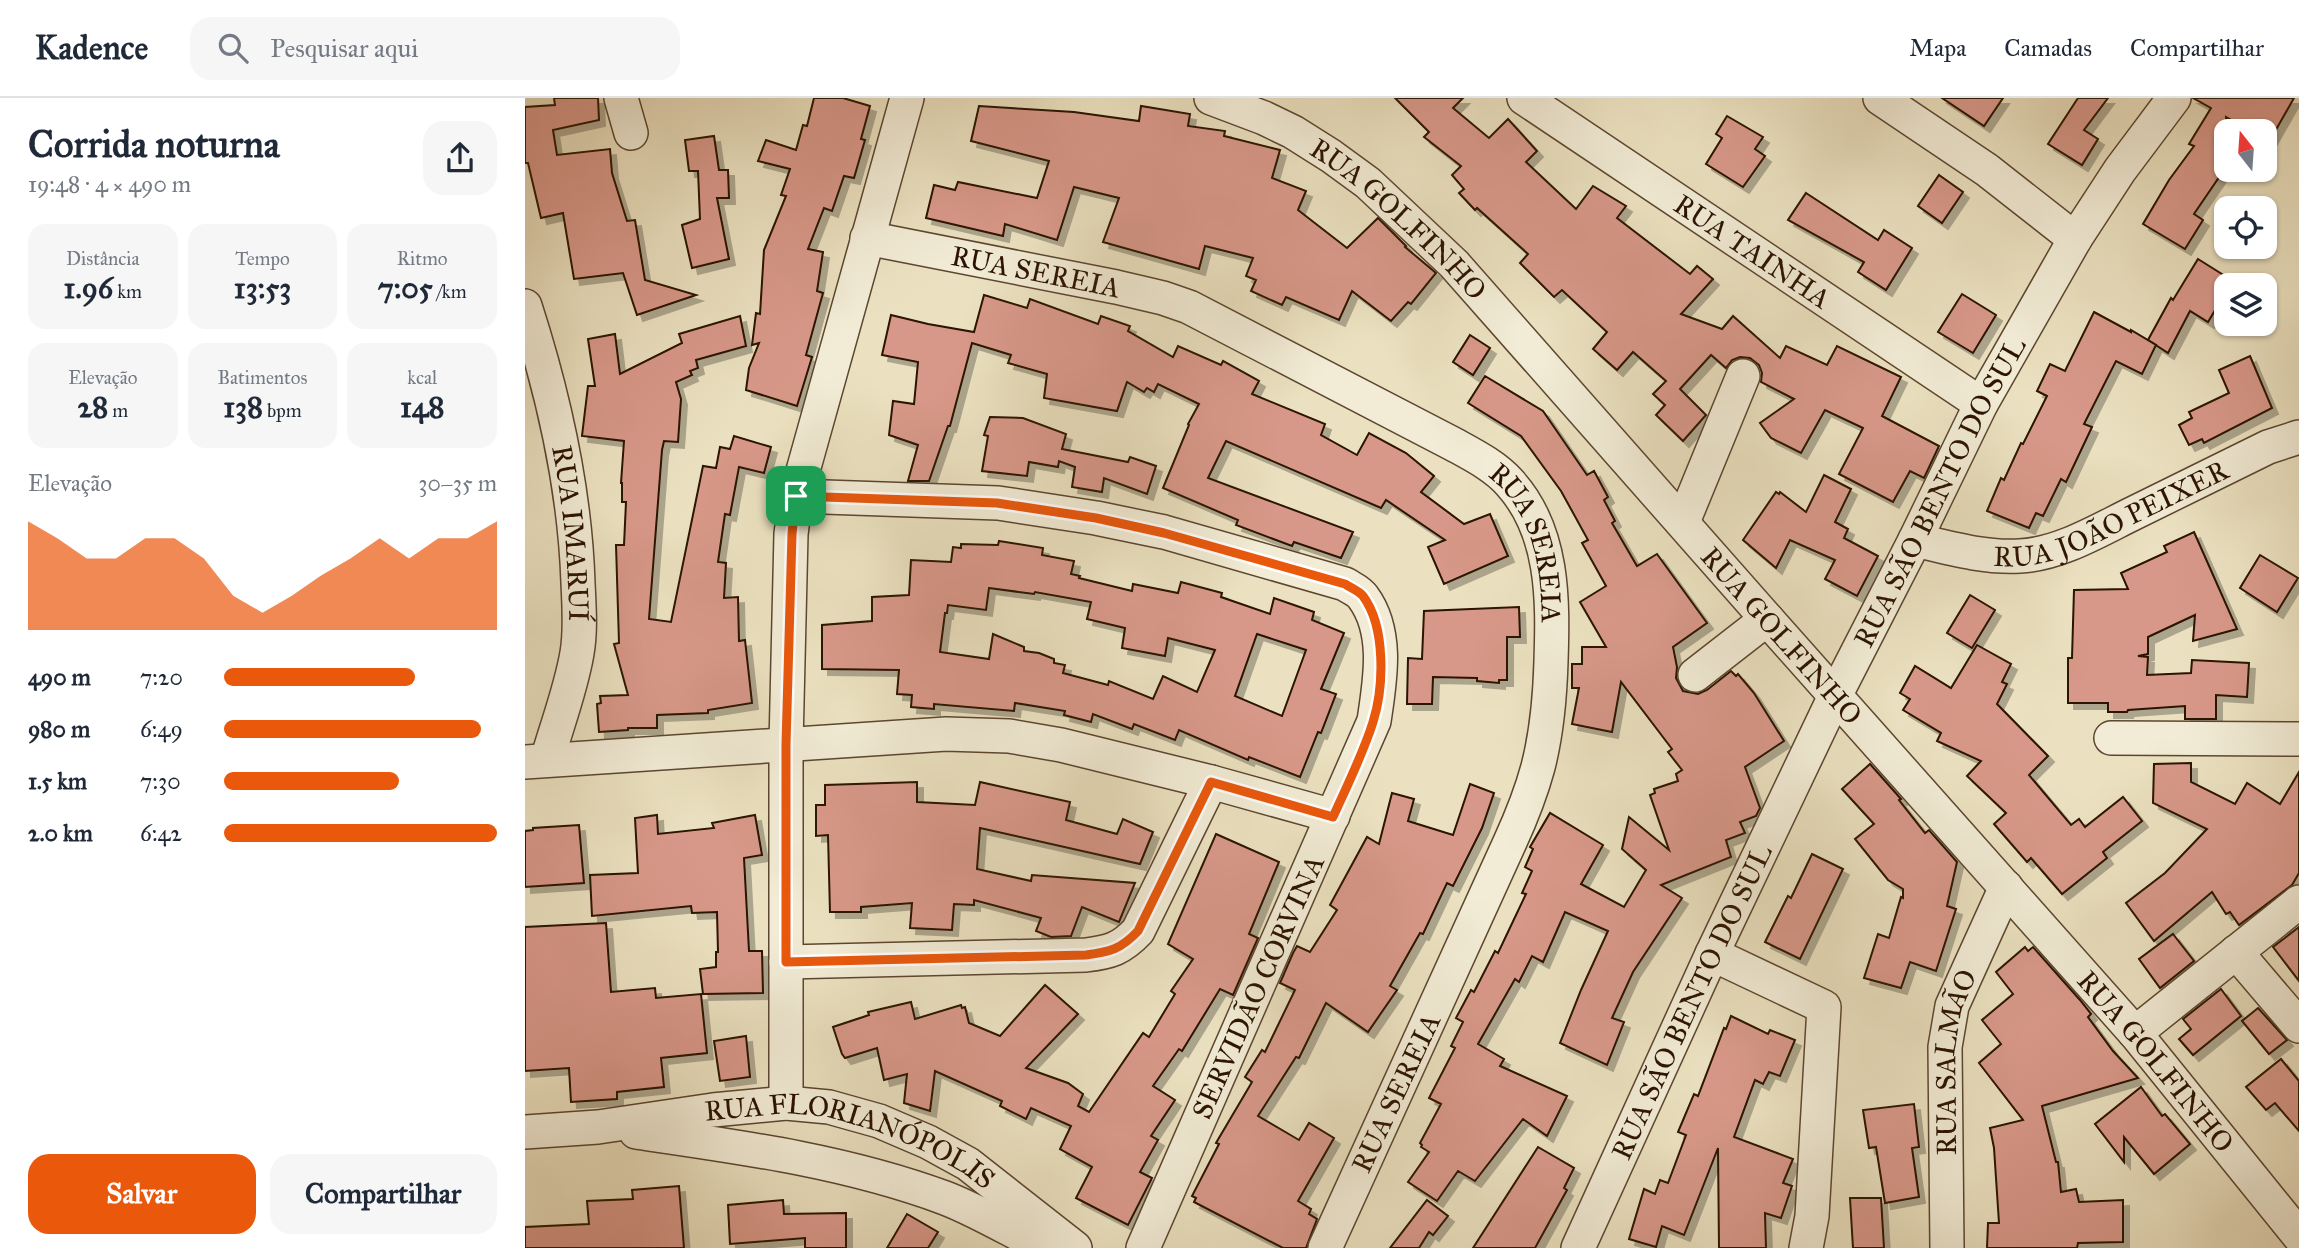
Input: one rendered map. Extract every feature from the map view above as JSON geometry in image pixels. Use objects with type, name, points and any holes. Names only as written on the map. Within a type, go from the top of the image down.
[{"type":"street","points":[[621,98],[631,133]]},
{"type":"street","points":[[786,1104],[786,744],[792,534],[796,496],[907,98]]},
{"type":"street","name":"RUA GOLFINHO","points":[[1211,98],[1293,132],[1368,183],[1454,264],[2135,1033],[2299,1236]]},
{"type":"street","name":"RUA TAINHA","points":[[1524,98],[1981,404]]},
{"type":"street","points":[[1880,98],[1987,170],[2075,240]]},
{"type":"street","name":"RUA SÃO BENTO DO SUL","points":[[1578,1248],[1712,954],[1835,696],[1981,404],[2075,240],[2120,170],[2174,98]]},
{"type":"street","name":"RUA SEREIA","points":[[867,238],[1116,287],[1189,307],[1489,464],[1510,483],[1537,527],[1551,584],[1552,626],[1550,698],[1538,768],[1510,842],[1325,1248]]},
{"type":"street","name":"RUA IMARUÍ","points":[[525,306],[560,435],[575,526],[578,568],[577,652],[536,761]]},
{"type":"street","points":[[1683,522],[1743,376]]},
{"type":"street","name":"RUA JOÃO PEIXER","points":[[1915,540],[1992,556],[2022,556],[2048,551],[2084,537],[2268,447],[2299,437]]},
{"type":"street","name":"SERVIDÃO CORVINA","points":[[796,496],[997,503],[1082,516],[1164,533],[1345,584],[1362,594],[1372,613],[1381,649],[1380,682],[1374,721],[1143,1248]]},
{"type":"street","points":[[1695,675],[1767,619]]},
{"type":"street","points":[[536,761],[946,734],[1009,736],[1061,744],[1211,782],[1333,817]]},
{"type":"street","points":[[2111,738],[2299,739]]},
{"type":"street","points":[[786,962],[1086,955],[1124,946],[1138,931],[1211,782]]},
{"type":"street","name":"RUA SALMÃO","points":[[1947,1248],[1945,1047],[1948,1022],[1952,1006],[2006,887]]},
{"type":"street","points":[[2135,1033],[2299,902]]},
{"type":"street","points":[[2236,952],[2299,1026]]},
{"type":"street","points":[[1712,954],[1824,1007],[1812,1216],[1806,1248]]},
{"type":"street","name":"RUA FLORIANÓPOLIS","points":[[525,1132],[599,1127],[713,1110],[786,1104],[829,1107],[879,1121],[928,1142],[968,1164],[1075,1248]]},
{"type":"street","name":"RUA FLORIANÓPOLIS","points":[[599,1127],[745,1148],[859,1171],[948,1199],[1046,1248]]},
{"type":"building","points":[[554,98],[598,98],[599,120],[553,130],[557,155],[610,149],[612,173],[627,221],[635,220],[645,280],[696,295],[637,315],[623,273],[574,279],[563,213],[541,218],[528,163],[525,163],[525,107],[555,105]]},
{"type":"building","points":[[814,98],[843,98],[870,106],[861,139],[865,140],[854,178],[844,176],[832,211],[824,208],[808,249],[823,252],[817,291],[823,293],[806,355],[812,357],[797,406],[746,390],[749,368],[759,343],[752,345],[756,313],[760,314],[764,250],[786,196],[781,195],[790,169],[758,161],[766,140],[796,150],[803,125],[807,126]]},
{"type":"building","points":[[1395,98],[1463,98],[1453,108],[1489,138],[1508,119],[1537,151],[1526,162],[1576,209],[1593,186],[1626,206],[1617,218],[1690,274],[1697,266],[1713,279],[1681,314],[1722,329],[1733,316],[1780,358],[1786,346],[1827,365],[1837,346],[1901,377],[1882,416],[1939,446],[1924,478],[1910,471],[1893,502],[1839,474],[1863,428],[1825,410],[1801,453],[1771,438],[1760,423],[1794,399],[1761,382],[1759,365],[1750,358],[1732,360],[1726,368],[1711,355],[1680,389],[1706,415],[1683,441],[1656,415],[1665,405],[1653,394],[1666,381],[1633,352],[1617,370],[1593,349],[1607,332],[1562,290],[1554,297],[1520,263],[1528,254],[1477,208],[1475,210],[1459,193],[1464,189],[1452,175],[1461,166],[1424,137],[1429,132]]},
{"type":"building","points":[[1942,98],[2003,98],[1984,126]]},
{"type":"building","points":[[2078,98],[2108,98],[2084,130],[2098,139],[2082,165],[2048,144]]},
{"type":"building","points":[[2193,98],[2294,98],[2277,128],[2277,119],[2214,119],[2216,182],[2194,214],[2203,220],[2185,249],[2143,224],[2169,180],[2194,146],[2189,144],[2211,108]]},
{"type":"building","points":[[979,106],[1074,112],[1139,121],[1141,106],[1190,114],[1188,126],[1225,131],[1224,136],[1280,150],[1272,178],[1306,191],[1298,210],[1347,248],[1378,218],[1405,247],[1436,273],[1411,304],[1408,302],[1391,321],[1352,291],[1339,320],[1286,297],[1282,305],[1251,291],[1256,280],[1246,276],[1253,258],[1205,246],[1199,269],[1103,242],[1119,198],[1074,187],[1057,240],[1005,224],[1003,236],[926,218],[934,185],[955,190],[958,182],[1037,198],[1049,161],[971,141]]},
{"type":"building","points":[[1727,116],[1763,137],[1755,149],[1765,156],[1743,187],[1706,164],[1722,138],[1716,134]]},
{"type":"building","points":[[714,136],[719,170],[728,170],[729,198],[717,198],[729,259],[692,268],[682,225],[700,219],[698,171],[689,171],[685,140]]},
{"type":"building","points":[[1939,175],[1963,192],[1942,223],[1918,206]]},
{"type":"building","points":[[1806,193],[1878,240],[1884,230],[1912,248],[1886,290],[1858,272],[1864,262],[1788,220]]},
{"type":"building","points":[[2198,259],[2220,273],[2214,273],[2214,312],[2208,322],[2190,311],[2168,353],[2148,340],[2171,298],[2173,300]]},
{"type":"building","points":[[1962,294],[1996,315],[1973,353],[1938,332]]},
{"type":"building","points":[[984,295],[1027,308],[1030,299],[1098,324],[1101,316],[1130,326],[1128,331],[1173,357],[1178,346],[1221,365],[1223,361],[1259,381],[1252,394],[1325,424],[1321,435],[1357,455],[1369,433],[1406,453],[1434,476],[1421,492],[1464,524],[1490,514],[1508,556],[1444,584],[1428,547],[1445,540],[1386,500],[1381,508],[1226,441],[1208,478],[1353,532],[1341,558],[1294,542],[1292,546],[1236,525],[1238,520],[1163,488],[1188,424],[1199,404],[1158,384],[1154,392],[1147,388],[1144,392],[1127,382],[1117,411],[1044,398],[1047,374],[1008,363],[1011,355],[972,343],[950,426],[929,481],[908,481],[918,445],[889,435],[893,401],[914,404],[918,362],[882,355],[891,315],[974,332]]},
{"type":"building","points":[[2094,312],[2156,345],[2142,374],[2116,361],[2084,424],[2092,427],[2066,482],[2061,479],[2043,516],[2036,513],[2029,528],[1987,511],[2001,478],[2004,480],[2047,396],[2037,391],[2050,364],[2065,371]]},
{"type":"building","points":[[740,316],[746,346],[696,360],[698,368],[690,371],[692,375],[676,382],[681,399],[678,442],[664,441],[662,450],[649,619],[671,622],[703,466],[716,468],[720,447],[730,449],[734,436],[771,447],[764,473],[739,467],[730,515],[725,514],[718,562],[726,563],[724,598],[738,597],[739,641],[745,640],[752,703],[708,710],[708,713],[657,715],[657,728],[599,732],[597,704],[601,703],[600,696],[628,695],[614,644],[619,643],[616,545],[624,545],[626,502],[622,502],[621,483],[624,441],[582,436],[588,386],[595,386],[588,339],[615,334],[620,374],[682,343],[679,334]]},
{"type":"building","points":[[1470,335],[1490,348],[1473,375],[1453,362]]},
{"type":"building","points":[[2250,356],[2272,408],[2204,443],[2202,439],[2189,445],[2179,425],[2192,418],[2189,412],[2229,393],[2219,370]]},
{"type":"building","points":[[1485,376],[1543,411],[1587,475],[1594,471],[1608,497],[1604,500],[1615,521],[1612,523],[1637,566],[1657,554],[1707,623],[1673,647],[1676,678],[1683,691],[1698,694],[1731,671],[1736,676],[1738,674],[1754,693],[1784,741],[1745,767],[1760,808],[1756,816],[1740,822],[1745,833],[1726,840],[1731,857],[1661,885],[1682,898],[1633,972],[1612,1018],[1624,1022],[1607,1065],[1560,1043],[1608,931],[1565,912],[1543,962],[1532,956],[1519,982],[1515,979],[1478,1044],[1504,1059],[1500,1066],[1567,1096],[1547,1136],[1523,1119],[1475,1181],[1458,1171],[1437,1201],[1408,1182],[1429,1152],[1421,1147],[1420,1143],[1441,1104],[1429,1098],[1455,1048],[1451,1046],[1463,1022],[1456,1018],[1471,990],[1474,992],[1495,951],[1498,953],[1526,894],[1522,893],[1532,871],[1525,867],[1533,849],[1530,847],[1550,813],[1603,845],[1581,884],[1624,907],[1646,870],[1622,849],[1629,817],[1669,850],[1650,795],[1655,793],[1654,789],[1678,781],[1676,774],[1682,770],[1668,752],[1672,749],[1621,682],[1612,732],[1572,724],[1579,688],[1572,688],[1572,664],[1582,664],[1582,647],[1606,647],[1580,602],[1606,586],[1582,543],[1588,540],[1561,491],[1521,436],[1468,403]]},
{"type":"building","points":[[990,417],[1023,418],[1066,434],[1062,449],[1128,462],[1130,457],[1156,466],[1147,494],[1104,478],[1102,492],[1072,487],[1075,467],[1059,461],[1058,467],[1029,462],[1027,476],[982,471],[988,436],[984,435]]},
{"type":"building","points":[[1824,475],[1851,489],[1835,522],[1848,529],[1844,538],[1878,556],[1857,596],[1825,579],[1835,560],[1790,540],[1776,568],[1743,540],[1776,492],[1780,492],[1806,512]]},
{"type":"building","points":[[2194,532],[2237,629],[2193,641],[2195,615],[2148,637],[2148,654],[2138,656],[2148,657],[2147,675],[2191,673],[2192,660],[2249,663],[2247,697],[2216,695],[2216,719],[2185,719],[2185,706],[2108,712],[2108,703],[2068,703],[2068,658],[2072,658],[2074,590],[2128,589],[2121,573],[2167,552],[2164,546]]},
{"type":"building","points":[[999,541],[1043,548],[1042,555],[1074,561],[1071,574],[1080,576],[1079,578],[1132,591],[1133,584],[1178,593],[1181,582],[1222,593],[1221,597],[1270,614],[1274,598],[1314,612],[1312,620],[1344,633],[1321,689],[1336,694],[1300,777],[1249,757],[1248,760],[1179,730],[1175,740],[1134,724],[1132,729],[1093,714],[1091,722],[1064,715],[1065,711],[1015,703],[1014,711],[934,704],[934,709],[911,707],[912,695],[897,694],[899,670],[822,669],[822,625],[872,621],[872,597],[909,595],[911,560],[951,562],[953,547],[961,548],[961,544],[998,545]],"holes":[[[989,588],[1035,592],[1091,602],[1087,619],[1125,628],[1122,648],[1165,656],[1168,638],[1215,650],[1197,692],[1163,676],[1153,699],[1109,681],[1108,685],[1063,673],[1065,665],[1054,663],[1054,659],[1039,653],[1024,651],[1024,647],[993,634],[989,659],[940,652],[948,605],[986,610]],[[1257,634],[1306,650],[1282,716],[1235,696]]]},
{"type":"building","points":[[2260,555],[2298,578],[2277,612],[2240,588]]},
{"type":"building","points":[[1970,595],[1995,610],[1972,648],[1947,633]]},
{"type":"building","points":[[1519,607],[1520,637],[1507,637],[1507,680],[1499,680],[1499,683],[1477,681],[1477,678],[1433,677],[1432,704],[1407,704],[1408,658],[1422,659],[1424,611]]},
{"type":"building","points":[[1977,645],[2011,664],[2002,682],[2007,684],[1997,704],[2048,756],[2029,775],[2071,825],[2079,819],[2085,827],[2123,797],[2142,821],[2103,852],[2107,858],[2062,894],[2031,858],[2027,862],[1994,824],[2006,813],[1967,776],[1981,761],[1937,741],[1941,733],[1903,710],[1910,699],[1900,693],[1915,666],[1951,688]]},
{"type":"building","points":[[2191,763],[2191,782],[2235,804],[2247,783],[2280,804],[2299,772],[2299,873],[2292,885],[2239,925],[2230,912],[2226,914],[2212,892],[2154,941],[2126,903],[2165,873],[2207,829],[2153,803],[2154,764]]},
{"type":"building","points":[[1870,764],[1901,799],[1899,800],[1925,833],[1929,830],[1957,862],[1947,906],[1956,909],[1936,971],[1910,962],[1901,988],[1864,978],[1878,934],[1889,938],[1901,897],[1903,898],[1903,889],[1888,880],[1855,839],[1874,824],[1842,789]]},
{"type":"building","points":[[917,782],[917,802],[975,805],[980,782],[1070,802],[1066,820],[1117,834],[1123,819],[1153,832],[1140,864],[980,828],[977,869],[1031,881],[1032,875],[1135,883],[1119,922],[1082,907],[1071,936],[1051,937],[1036,931],[1041,918],[974,900],[974,905],[954,904],[952,930],[910,928],[912,903],[861,907],[861,912],[830,912],[828,835],[816,836],[816,805],[825,805],[825,785]]},
{"type":"building","points":[[1470,784],[1494,793],[1482,828],[1453,886],[1447,883],[1423,934],[1420,933],[1390,986],[1397,990],[1368,1032],[1326,1003],[1299,1058],[1296,1057],[1258,1116],[1299,1140],[1309,1123],[1334,1138],[1298,1201],[1311,1209],[1309,1214],[1317,1219],[1306,1248],[1283,1248],[1194,1202],[1196,1198],[1192,1196],[1219,1144],[1216,1143],[1252,1082],[1245,1077],[1262,1050],[1265,1052],[1295,990],[1280,983],[1293,953],[1297,946],[1310,952],[1337,910],[1330,905],[1367,837],[1379,844],[1392,793],[1414,799],[1408,821],[1453,835]]},
{"type":"building","points":[[657,815],[658,834],[714,828],[712,823],[755,815],[762,855],[744,858],[749,951],[762,951],[763,993],[703,994],[700,969],[716,967],[717,912],[692,913],[691,906],[592,916],[590,875],[638,873],[635,818]]},
{"type":"building","points":[[579,825],[584,883],[525,887],[525,831]]},
{"type":"building","points":[[1216,834],[1279,862],[1249,934],[1258,938],[1233,995],[1220,989],[1182,1051],[1179,1049],[1153,1086],[1175,1100],[1151,1136],[1158,1140],[1140,1172],[1152,1178],[1128,1225],[1076,1198],[1092,1167],[1060,1149],[1071,1126],[1031,1108],[1026,1119],[1000,1106],[1002,1101],[935,1071],[930,1111],[904,1103],[907,1074],[884,1080],[877,1048],[845,1058],[842,1054],[833,1027],[869,1015],[868,1012],[911,1002],[915,1019],[961,1005],[962,1008],[965,1007],[969,1023],[1000,1036],[1045,985],[1078,1014],[1026,1068],[1068,1083],[1083,1094],[1078,1106],[1089,1112],[1143,1033],[1149,1037],[1175,994],[1171,991],[1193,959],[1168,944]]},
{"type":"building","points":[[1812,854],[1843,869],[1800,959],[1765,942],[1788,896],[1791,898]]},
{"type":"building","points":[[606,923],[611,992],[655,988],[656,998],[701,994],[707,1053],[661,1058],[664,1087],[617,1092],[617,1099],[571,1102],[569,1068],[525,1071],[525,927]]},
{"type":"building","points":[[2299,927],[2299,981],[2273,947]]},
{"type":"building","points":[[2173,934],[2194,961],[2160,988],[2139,959]]},
{"type":"building","points":[[2025,947],[2028,951],[2033,947],[2080,1000],[2091,1014],[2088,1017],[2113,1051],[2138,1078],[2042,1106],[2058,1162],[2061,1192],[2076,1189],[2079,1202],[2123,1200],[2123,1242],[2078,1243],[2077,1248],[1987,1248],[1988,1223],[1999,1223],[1990,1128],[2023,1120],[1979,1063],[2001,1044],[1982,1020],[2013,994],[1996,972]]},
{"type":"building","points":[[2221,989],[2241,1016],[2193,1055],[2179,1039],[2191,1029],[2183,1019]]},
{"type":"building","points":[[2258,1008],[2287,1040],[2269,1054],[2242,1021]]},
{"type":"building","points":[[1731,1016],[1768,1034],[1770,1030],[1795,1040],[1780,1076],[1769,1072],[1763,1084],[1755,1080],[1734,1137],[1793,1159],[1783,1183],[1792,1186],[1781,1218],[1765,1213],[1766,1248],[1719,1248],[1718,1148],[1684,1235],[1662,1226],[1656,1247],[1629,1239],[1644,1189],[1655,1194],[1660,1180],[1668,1183],[1686,1135],[1678,1132],[1694,1094],[1698,1096]]},
{"type":"building","points":[[746,1036],[750,1077],[720,1081],[714,1041]]},
{"type":"building","points":[[2281,1059],[2299,1081],[2299,1131],[2275,1103],[2266,1110],[2246,1087]]},
{"type":"building","points":[[2141,1087],[2162,1116],[2165,1114],[2190,1144],[2154,1174],[2124,1137],[2124,1162],[2095,1124]]},
{"type":"building","points":[[1914,1104],[1919,1147],[1912,1148],[1919,1197],[1885,1203],[1876,1147],[1869,1148],[1863,1110]]},
{"type":"building","points":[[1538,1147],[1574,1168],[1564,1188],[1567,1190],[1535,1248],[1473,1248]]},
{"type":"building","points":[[679,1186],[684,1248],[525,1248],[525,1227],[589,1224],[587,1201],[633,1199],[632,1190]]},
{"type":"building","points":[[1850,1198],[1881,1198],[1884,1248],[1853,1248]]},
{"type":"building","points":[[783,1200],[784,1214],[846,1213],[846,1248],[805,1248],[805,1238],[730,1244],[728,1205]]},
{"type":"building","points":[[1427,1200],[1448,1216],[1433,1235],[1429,1232],[1419,1248],[1390,1248]]},
{"type":"building","points":[[907,1214],[938,1232],[928,1248],[887,1248]]},
{"type":"route","points":[[796,496],[997,503],[1096,518],[1164,533],[1345,584],[1362,594],[1372,613],[1381,649],[1380,682],[1374,721],[1333,817],[1211,782],[1138,931],[1124,946],[1106,952],[1086,955],[786,962],[786,744],[792,534],[796,496]]}]
